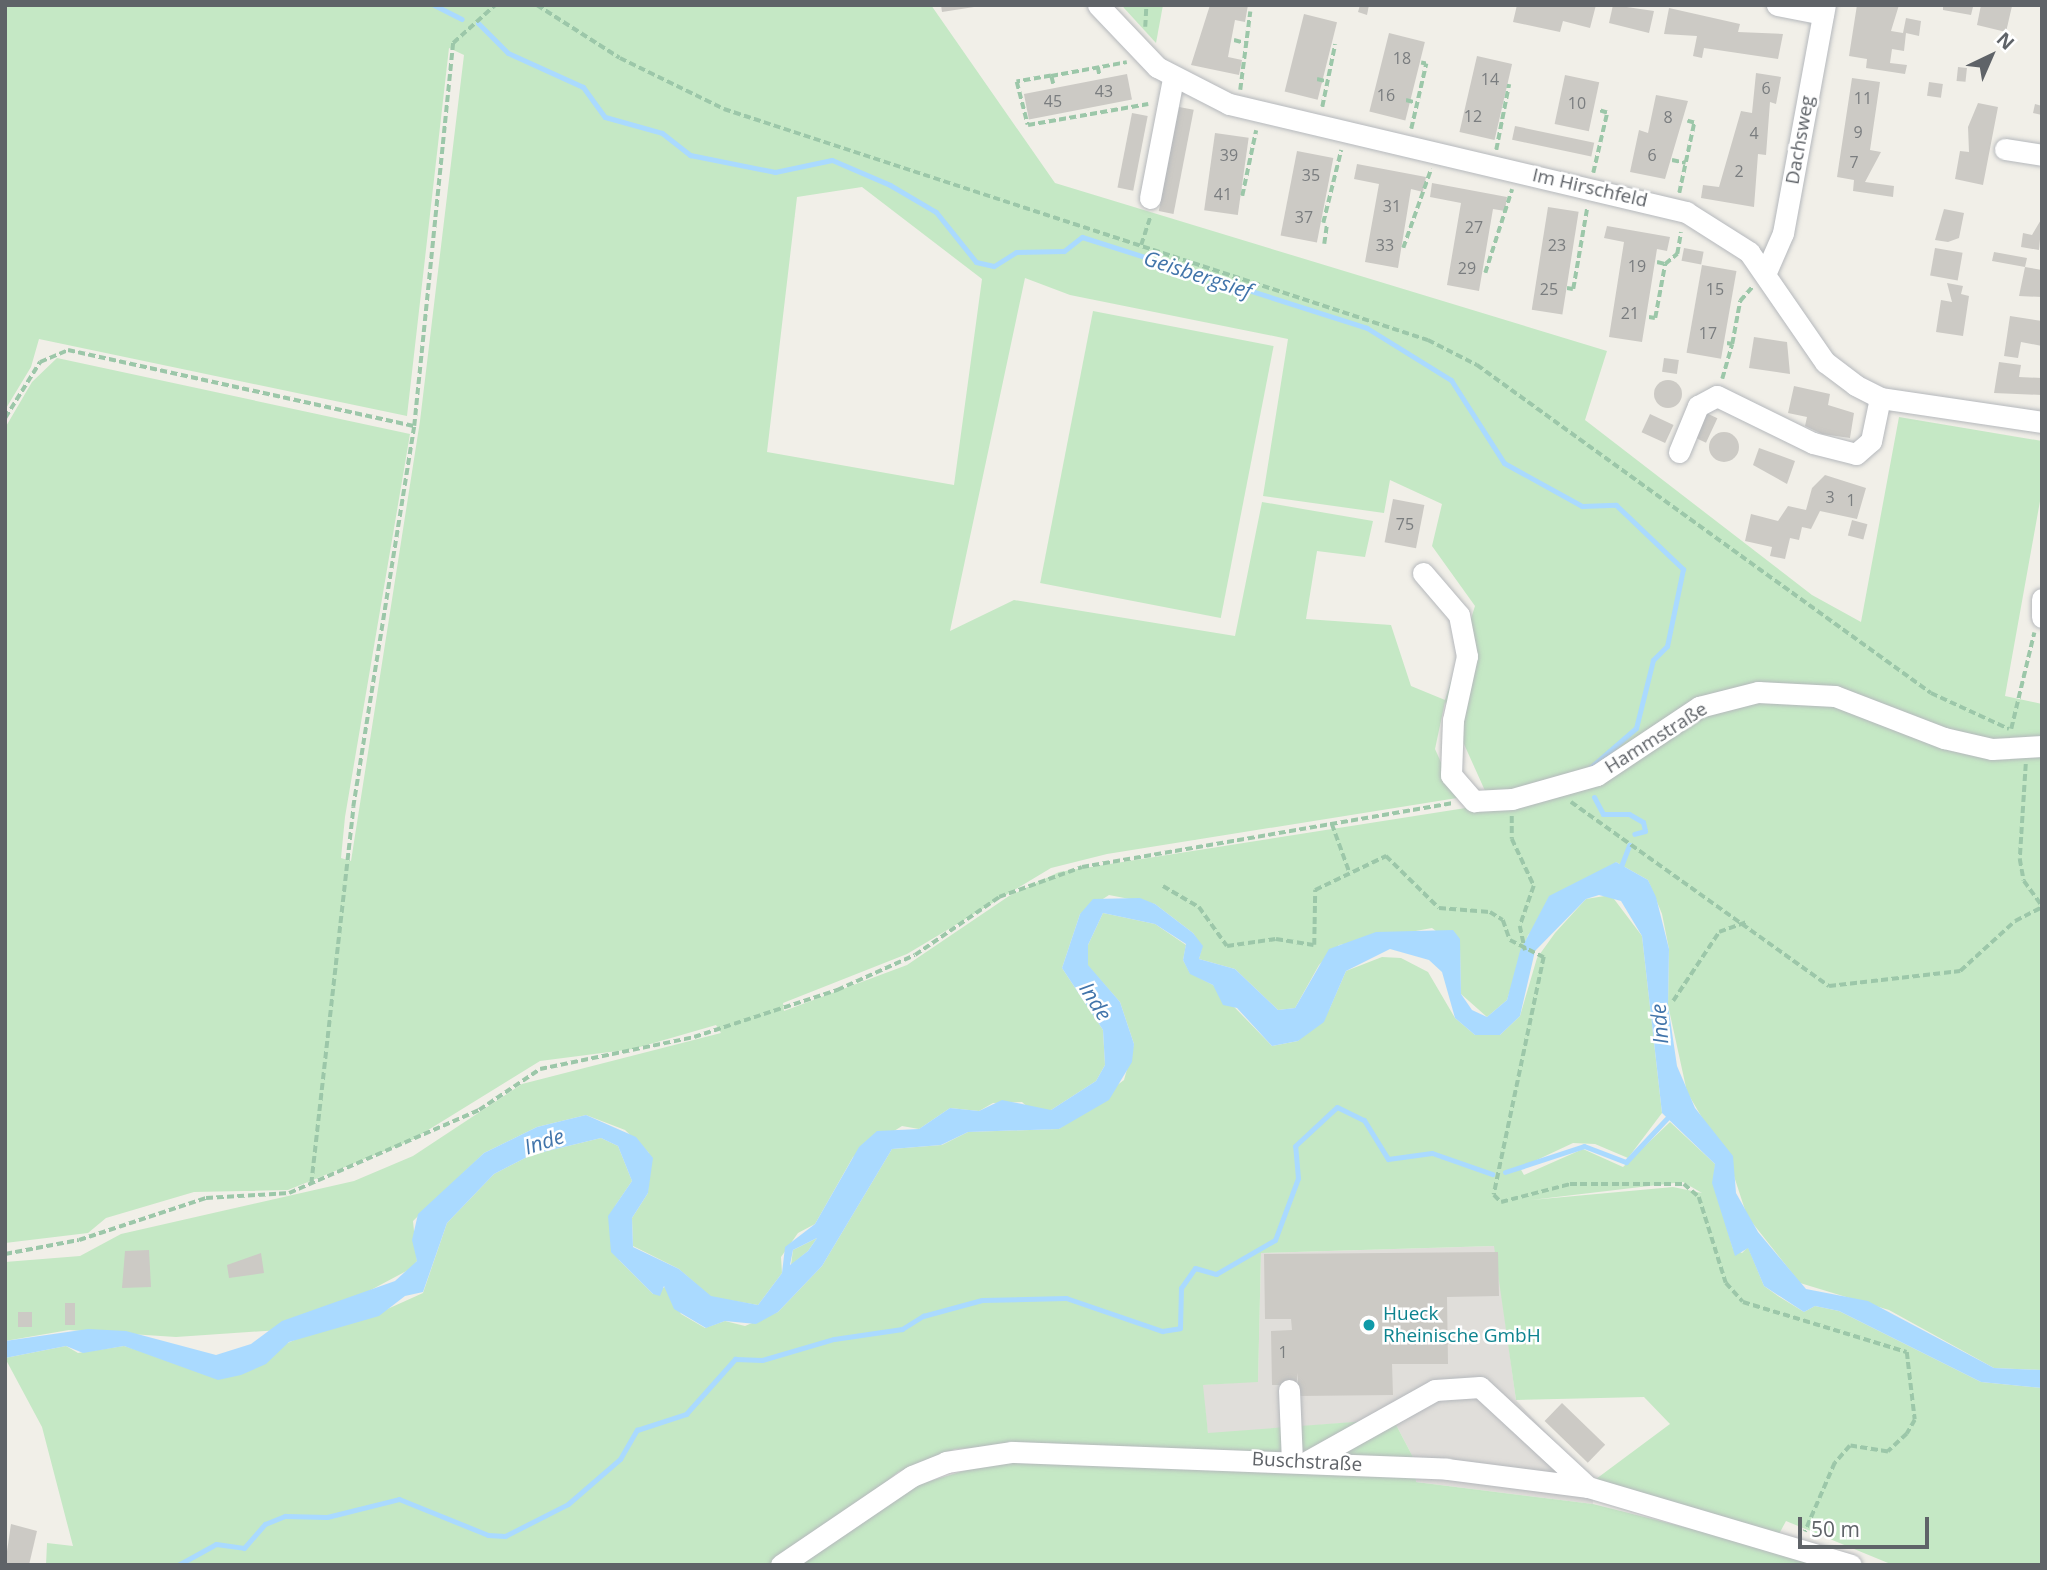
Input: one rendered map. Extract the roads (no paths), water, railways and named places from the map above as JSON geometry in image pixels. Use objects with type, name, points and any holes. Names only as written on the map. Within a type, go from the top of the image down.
[{"type":"street","name":"Im Hirschfeld","points":[[1098,5],[1142,55],[1173,78],[1237,106],[1681,210],[1730,236],[1766,272],[1825,362],[1880,398],[2042,422]]},
{"type":"street","points":[[1777,5],[1824,10]]},
{"type":"street","name":"Dachsweg","points":[[1766,272],[1783,233],[1824,10]]},
{"type":"street","points":[[1150,198],[1173,78]]},
{"type":"street","points":[[2005,149],[2042,155]]},
{"type":"street","points":[[1679,452],[1698,406],[1717,396],[1813,443],[1856,454],[1871,441],[1880,398]]},
{"type":"street","name":"Hammstraße","points":[[1423,573],[1459,615],[1466,656],[1453,720],[1451,775],[1474,801],[1512,799],[1555,790],[1614,767],[1699,707],[1758,692],[1815,692],[1944,738],[1992,749],[2030,742]]},
{"type":"street","points":[[1289,1390],[1293,1460],[1435,1390],[1480,1387],[1588,1487]]},
{"type":"street","name":"Buschstraße","points":[[781,1565],[912,1476],[946,1462],[1012,1452],[1293,1460],[1447,1469],[1588,1487],[1798,1547],[1851,1565]]},
{"type":"water","name":"Inde","points":[[1616,862],[1648,880],[1656,897],[1669,949],[1668,1005],[1677,1066],[1695,1108],[1733,1156],[1736,1193],[1758,1232],[1806,1289],[1868,1301],[1994,1368],[2042,1370],[2042,1388],[1981,1382],[1839,1311],[1815,1306],[1804,1312],[1764,1286],[1748,1248],[1735,1256],[1712,1183],[1715,1164],[1662,1113],[1642,936],[1621,901],[1599,895],[1586,899],[1535,951],[1520,1016],[1500,1035],[1475,1035],[1455,1018],[1442,972],[1429,960],[1390,949],[1346,971],[1324,1022],[1298,1041],[1272,1046],[1237,1008],[1223,1005],[1213,985],[1190,974],[1183,960],[1186,944],[1155,924],[1103,913],[1088,945],[1088,965],[1120,1002],[1134,1044],[1132,1062],[1109,1100],[1059,1129],[968,1132],[941,1145],[892,1149],[822,1266],[778,1312],[756,1324],[725,1321],[706,1328],[674,1309],[664,1286],[660,1296],[653,1294],[611,1252],[608,1216],[632,1181],[618,1146],[601,1138],[531,1155],[494,1174],[447,1223],[423,1292],[405,1296],[379,1316],[289,1342],[266,1364],[241,1375],[218,1380],[124,1346],[83,1353],[66,1346],[5,1358],[5,1341],[88,1329],[126,1331],[216,1355],[251,1344],[282,1321],[395,1281],[417,1261],[412,1240],[418,1214],[484,1153],[537,1127],[586,1115],[636,1137],[653,1158],[648,1193],[632,1218],[633,1247],[679,1269],[711,1296],[758,1305],[782,1273],[785,1247],[815,1224],[859,1147],[877,1131],[919,1129],[950,1108],[979,1111],[1002,1100],[1051,1110],[1096,1081],[1105,1065],[1103,1030],[1062,968],[1080,914],[1093,899],[1140,898],[1155,904],[1193,933],[1203,946],[1199,959],[1235,969],[1278,1010],[1295,1008],[1329,949],[1376,932],[1453,930],[1460,939],[1461,994],[1472,1010],[1487,1017],[1507,1000],[1520,951],[1549,896]],"holes":[[[817,1238],[808,1251],[790,1265],[793,1250]]]},
{"type":"waterway","points":[[434,5],[462,19]]},
{"type":"waterway","name":"Geisbergsief","points":[[478,23],[508,53],[583,87],[605,117],[662,133],[690,155],[775,172],[832,160],[890,185],[936,212],[976,262],[994,266],[1016,252],[1064,251],[1082,237],[1367,328],[1451,380],[1504,463],[1582,506],[1616,505],[1683,569],[1667,646],[1653,660],[1636,728],[1591,767]]},
{"type":"waterway","name":"Geisbergsief","points":[[1594,797],[1603,814],[1629,814],[1643,822],[1645,831],[1634,834]]},
{"type":"waterway","name":"Geisbergsief","points":[[1620,869],[1629,845]]},
{"type":"waterway","points":[[178,1565],[216,1544],[244,1548],[265,1524],[285,1516],[327,1517],[399,1499],[488,1535],[505,1536],[568,1504],[620,1459],[637,1430],[686,1414],[735,1359],[762,1360],[834,1339],[902,1329],[923,1316],[982,1300],[1066,1298],[1162,1331],[1180,1328],[1181,1288],[1195,1268],[1216,1274],[1275,1240],[1298,1178],[1295,1146],[1337,1107],[1364,1120],[1388,1159],[1432,1153],[1492,1174]]},
{"type":"waterway","points":[[1505,1172],[1584,1146],[1626,1162],[1670,1115]]},
{"type":"place","name":"Hueck Rheinische GmbH","points":[[1369,1325]]}]
